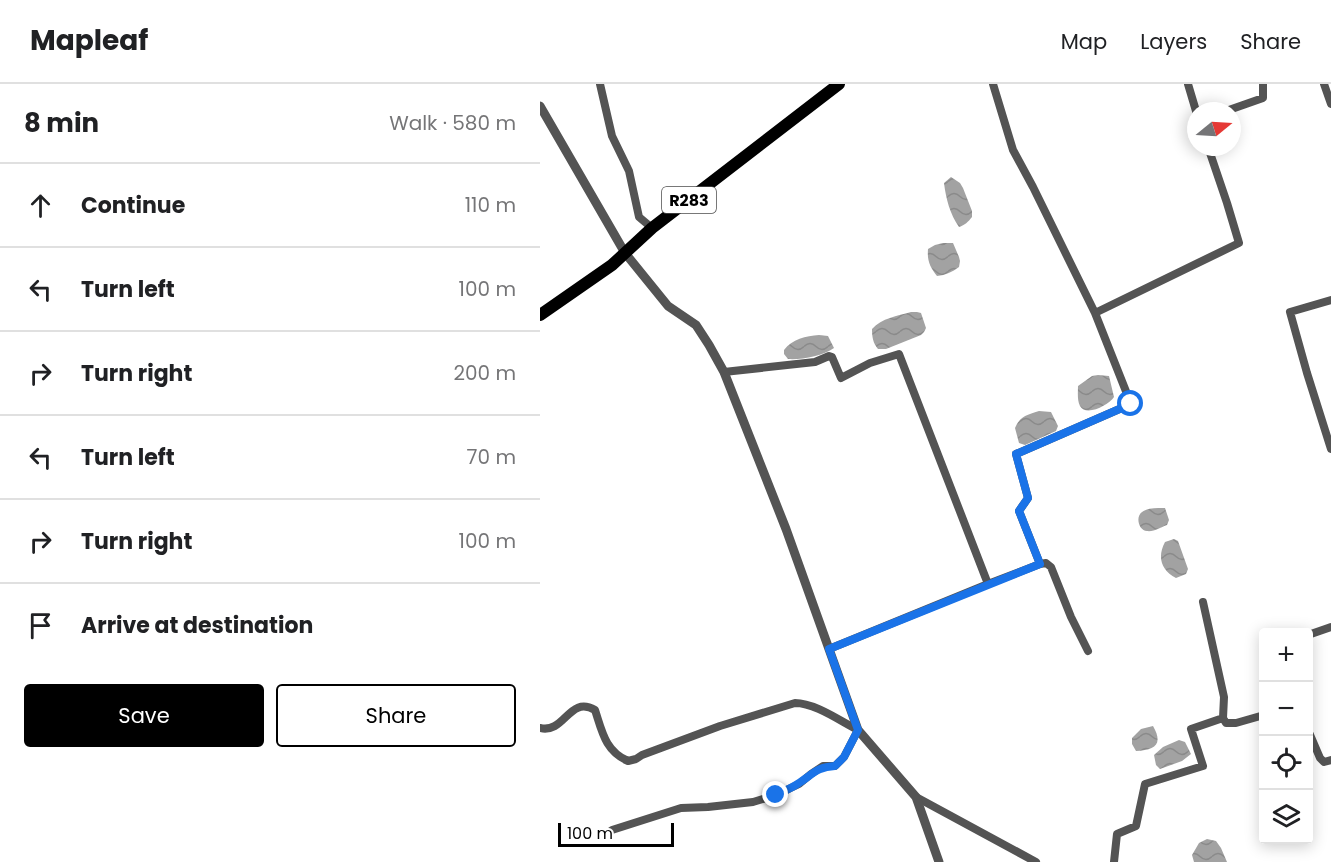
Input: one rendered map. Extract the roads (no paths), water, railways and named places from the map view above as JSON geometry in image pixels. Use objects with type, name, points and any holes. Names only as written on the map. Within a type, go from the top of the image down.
[{"type":"main road","name":"R283","points":[[540,315],[612,265],[652,228],[839,84]]},
{"type":"street","points":[[600,84],[612,136],[629,171],[639,217],[652,228]]},
{"type":"street","points":[[993,84],[1012,150],[1033,187],[1095,313],[1131,404],[1016,454],[1028,498],[1019,511],[1040,564]]},
{"type":"street","points":[[1188,84],[1193,102]]},
{"type":"street","points":[[1241,106],[1263,98],[1263,84]]},
{"type":"street","points":[[1324,84],[1331,104]]},
{"type":"street","points":[[540,106],[625,253],[668,306],[696,325],[724,372],[786,529],[858,730],[916,797],[1036,862]]},
{"type":"street","points":[[1095,313],[1239,243],[1211,156]]},
{"type":"street","points":[[1331,300],[1290,312],[1331,449]]},
{"type":"street","points":[[724,372],[815,362],[830,356],[841,378],[870,363],[899,354],[988,584]]},
{"type":"street","points":[[829,649],[988,584],[1046,563],[1051,567],[1088,651]]},
{"type":"street","points":[[1203,602],[1224,697],[1223,718],[1226,723],[1236,723],[1259,716]]},
{"type":"street","points":[[1313,633],[1331,627]]},
{"type":"street","points":[[540,728],[558,725],[572,711],[580,706],[588,706],[595,710],[603,738],[615,753],[628,761],[720,726],[795,703],[803,703],[815,708],[858,730]]},
{"type":"street","points":[[1114,862],[1117,834],[1136,826],[1145,784],[1203,766],[1191,729],[1223,718]]},
{"type":"street","points":[[612,830],[681,808],[753,802],[776,795],[799,784],[823,766],[835,766],[844,757],[858,730]]},
{"type":"street","points":[[1311,736],[1320,758],[1324,762],[1331,760]]},
{"type":"street","points":[[916,797],[939,862]]},
{"type":"water","points":[[951,177],[960,183],[972,211],[972,217],[959,227],[947,201],[944,183]]},
{"type":"water","points":[[943,243],[953,243],[960,261],[959,267],[937,276],[930,264],[928,249]]},
{"type":"water","points":[[911,312],[921,313],[926,328],[924,332],[886,349],[878,349],[873,340],[872,329],[885,320]]},
{"type":"water","points":[[819,335],[828,336],[834,348],[818,355],[799,359],[788,359],[784,354],[787,346],[795,341]]},
{"type":"water","points":[[1092,376],[1109,376],[1114,397],[1097,409],[1083,409],[1078,401],[1078,386]]},
{"type":"water","points":[[1039,411],[1051,412],[1058,426],[1056,431],[1025,445],[1019,443],[1015,428],[1017,424],[1024,416]]},
{"type":"water","points":[[1165,508],[1169,520],[1167,525],[1152,531],[1142,529],[1138,520],[1142,512]]},
{"type":"water","points":[[1174,539],[1178,541],[1188,569],[1186,574],[1176,578],[1164,567],[1161,558],[1165,542]]},
{"type":"water","points":[[1153,726],[1158,738],[1155,745],[1152,748],[1136,751],[1132,738],[1141,729]]},
{"type":"water","points":[[1179,740],[1185,742],[1191,754],[1182,761],[1160,769],[1156,765],[1154,755],[1163,747]]},
{"type":"water","points":[[1207,839],[1216,841],[1227,862],[1194,862],[1192,855],[1199,843]]}]
